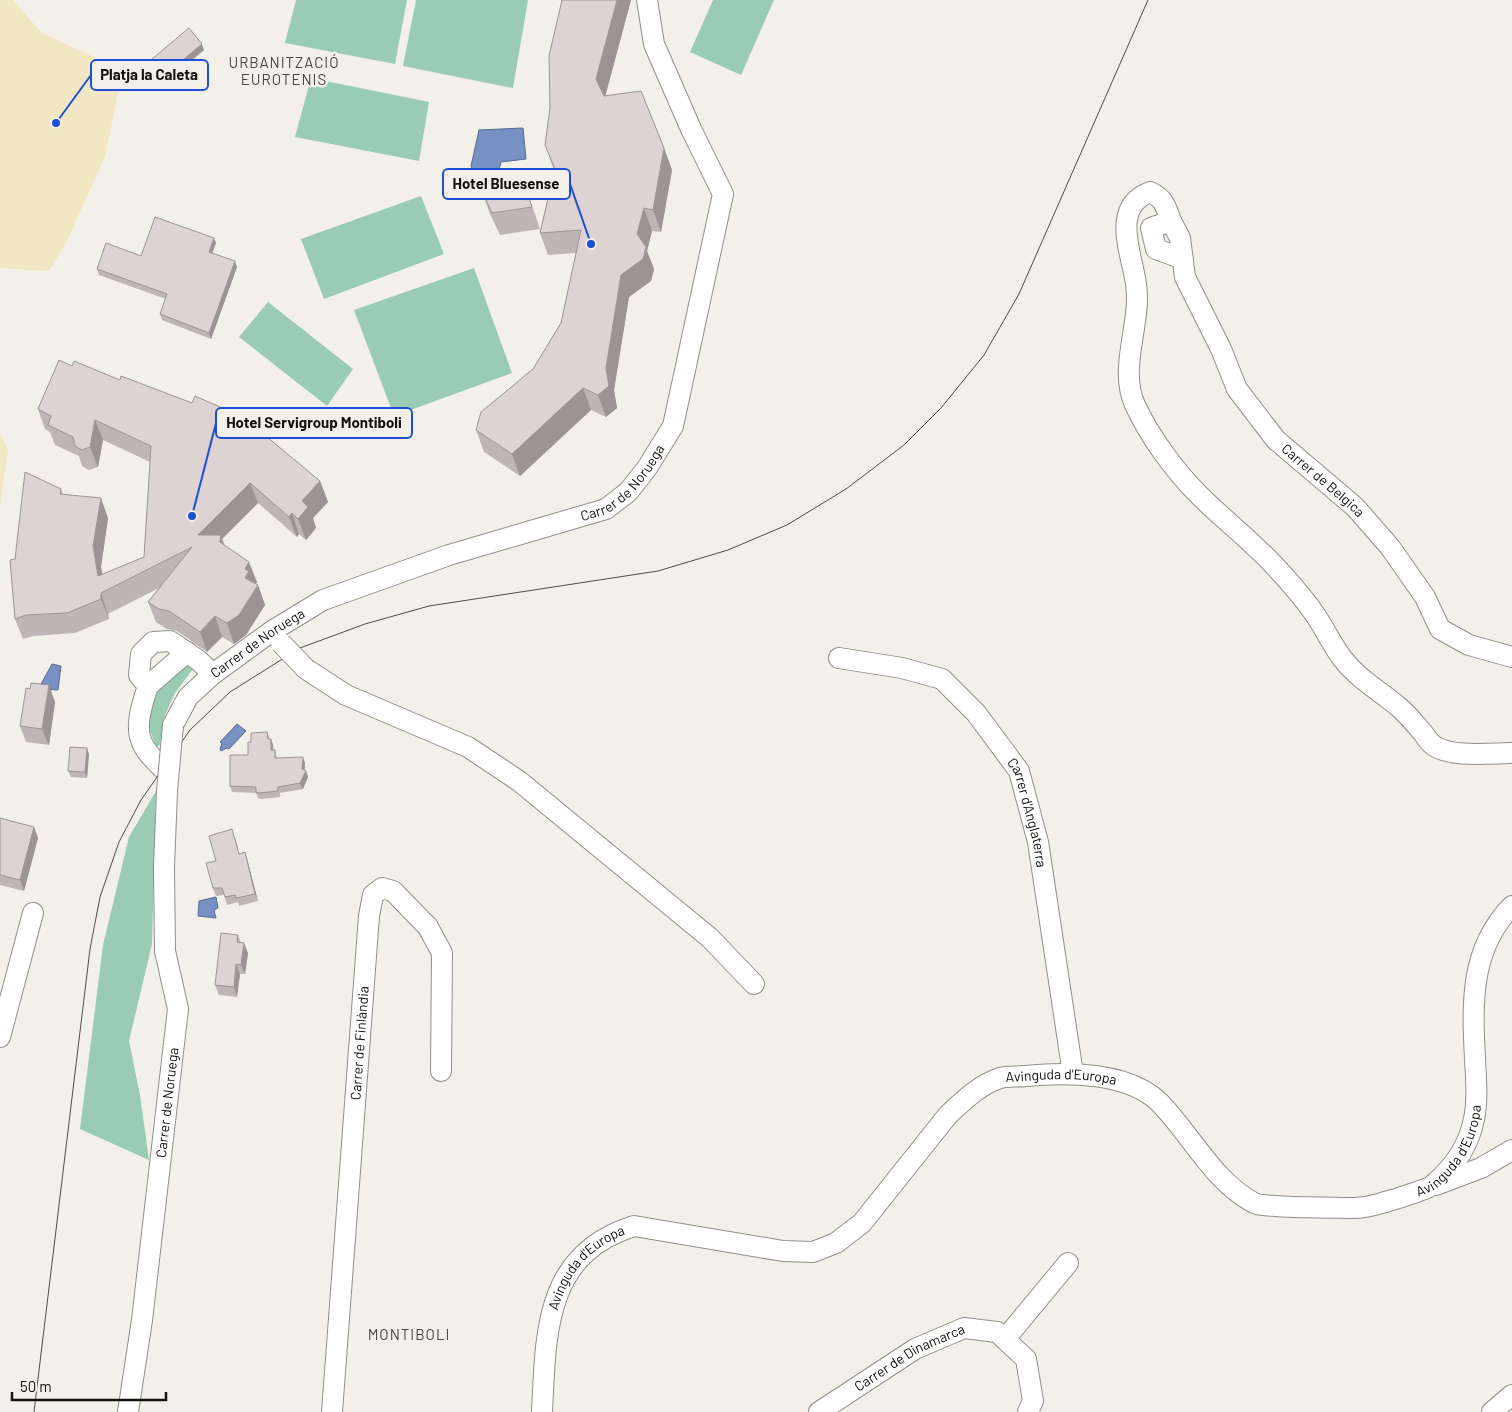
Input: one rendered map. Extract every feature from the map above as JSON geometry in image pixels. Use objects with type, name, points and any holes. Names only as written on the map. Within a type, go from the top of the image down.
[{"type":"street","name":"Carrer de Noruega","points":[[128,1412],[142,1320],[178,1010],[165,952],[164,867],[167,783],[173,725],[188,697],[213,674],[276,637],[324,600],[449,555],[606,509],[628,492],[647,468],[673,426],[723,194],[691,129],[654,44],[648,0]]},
{"type":"street","name":"Carrer de Belgica","points":[[1512,657],[1469,645],[1440,629],[1425,597],[1390,547],[1354,506],[1276,440],[1237,389],[1221,349],[1185,277],[1180,238],[1171,221],[1165,202],[1159,196],[1150,192],[1141,195],[1132,207],[1126,220],[1128,250],[1134,270],[1138,301],[1128,373],[1130,390],[1135,404],[1154,439],[1179,473],[1198,494],[1275,565],[1315,614],[1342,658],[1358,676],[1400,708],[1433,745],[1444,750],[1459,752],[1512,754]]},
{"type":"street","points":[[276,637],[306,669],[346,695],[468,747],[519,781],[710,938],[754,984]]},
{"type":"street","points":[[148,686],[140,675],[141,654],[153,642],[170,641],[198,660],[213,674]]},
{"type":"street","points":[[167,783],[140,740],[139,713],[148,686],[187,652]]},
{"type":"street","name":"Carrer d'Anglaterra","points":[[839,658],[902,668],[942,679],[976,712],[1019,771],[1038,842],[1073,1074]]},
{"type":"street","name":"Carrer de Finlàndia","points":[[332,1412],[369,916],[373,895],[382,888],[393,891],[428,927],[442,952],[441,1071]]},
{"type":"street","name":"Avinguda d'Europa","points":[[542,1412],[544,1368],[554,1305],[563,1281],[584,1253],[597,1243],[617,1232],[634,1226],[783,1251],[813,1252],[836,1243],[862,1224],[948,1115],[963,1100],[983,1086],[1001,1078],[1073,1074],[1124,1082],[1144,1091],[1160,1103],[1225,1181],[1239,1193],[1257,1204],[1292,1207],[1363,1208],[1432,1186],[1462,1152],[1474,1120],[1476,1093],[1473,998],[1478,964],[1491,935],[1512,906]]},
{"type":"street","points":[[0,1037],[33,913]]},
{"type":"street","points":[[1432,1186],[1482,1168],[1512,1150]]},
{"type":"street","points":[[1028,1412],[1033,1401],[1026,1359],[1005,1339],[1068,1263]]},
{"type":"street","name":"Carrer de Dinamarca","points":[[819,1412],[914,1350],[964,1328],[998,1332],[1005,1339]]},
{"type":"street","points":[[1492,1412],[1512,1395]]},
{"type":"green space","points":[[296,0],[407,0],[395,64],[285,43]]},
{"type":"green space","points":[[416,0],[528,0],[513,88],[403,66]]},
{"type":"green space","points":[[713,0],[774,0],[741,75],[690,52]]},
{"type":"green space","points":[[311,78],[429,102],[419,161],[295,137]]},
{"type":"green space","points":[[421,196],[444,254],[324,299],[301,239]]},
{"type":"green space","points":[[474,268],[512,373],[394,416],[354,310]]},
{"type":"green space","points":[[268,302],[353,369],[327,406],[239,337]]},
{"type":"green space","points":[[187,666],[193,669],[175,693],[165,715],[160,745],[156,747],[148,725],[150,706],[167,675]]},
{"type":"green space","points":[[156,791],[152,944],[129,1041],[140,1095],[149,1160],[80,1129],[103,945],[129,837]]},
{"type":"sand","points":[[0,0],[13,0],[42,33],[107,63],[119,89],[105,156],[66,243],[49,271],[0,268]]},
{"type":"sand","points":[[0,433],[8,450],[0,506]]},
{"type":"water","points":[[523,128],[526,159],[501,162],[495,186],[480,187],[471,166],[479,130]]},
{"type":"water","points":[[52,664],[61,666],[58,690],[43,689],[41,684]]},
{"type":"water","points":[[237,724],[246,731],[229,749],[221,751],[222,743],[220,742]]},
{"type":"water","points":[[216,897],[218,908],[214,910],[216,918],[198,916],[199,901]]},
{"type":"building","points":[[562,0],[617,0],[596,79],[604,96],[641,91],[664,148],[653,210],[644,208],[637,234],[646,247],[643,259],[621,275],[606,368],[609,386],[598,395],[583,388],[512,454],[476,430],[481,412],[533,369],[561,323],[581,230],[540,233],[555,169],[545,145],[550,108],[549,56]]},
{"type":"building","points":[[189,28],[202,44],[159,80],[146,64]]},
{"type":"building","points":[[520,171],[532,207],[492,213],[482,192],[488,173]]},
{"type":"building","points":[[155,217],[214,238],[209,252],[235,261],[209,333],[160,314],[167,294],[97,269],[106,243],[141,256]]},
{"type":"building","points":[[59,360],[72,366],[74,361],[120,380],[121,376],[192,403],[195,396],[243,417],[320,481],[302,501],[308,507],[298,519],[292,513],[289,517],[250,483],[198,535],[221,535],[220,542],[249,562],[245,569],[249,571],[245,578],[258,585],[239,615],[227,623],[215,616],[200,632],[169,611],[159,609],[148,602],[192,547],[101,593],[101,599],[67,613],[26,615],[15,619],[10,560],[15,559],[25,472],[61,489],[60,494],[101,498],[93,546],[98,576],[144,557],[151,446],[95,420],[90,447],[82,450],[75,446],[73,437],[48,425],[51,416],[38,409]]},
{"type":"building","points":[[31,683],[49,685],[42,729],[20,726],[26,688],[30,689]]},
{"type":"building","points":[[267,732],[268,739],[271,739],[271,750],[275,750],[275,758],[303,757],[302,769],[306,771],[300,783],[278,787],[278,791],[259,793],[256,792],[256,787],[230,786],[230,755],[248,755],[248,742],[251,742],[251,733]]},
{"type":"building","points":[[70,747],[87,748],[85,772],[68,771]]},
{"type":"building","points":[[0,818],[34,827],[20,880],[0,875]]},
{"type":"building","points":[[232,829],[239,854],[245,852],[255,894],[236,898],[235,895],[225,897],[222,888],[213,888],[206,863],[216,861],[209,836]]},
{"type":"building","points":[[221,933],[238,935],[237,942],[244,943],[241,965],[236,964],[234,987],[215,985]]},
{"type":"tram line","points":[[34,1412],[90,949],[100,897],[119,842],[141,800],[190,730],[230,692],[300,648],[365,624],[429,606],[658,571],[728,550],[787,525],[846,489],[904,445],[941,408],[984,355],[1019,294],[1148,0]]},
{"type":"place","name":"Platja la Caleta","points":[[56,123]]},
{"type":"place","name":"Hotel Bluesense","points":[[591,244]]},
{"type":"place","name":"Hotel Servigroup Montiboli","points":[[192,516]]},
{"type":"district","name":"URBANITZACIÓ EUROTENIS","points":[[284,72]]},
{"type":"district","name":"MONTIBOLI","points":[[409,1335]]}]
